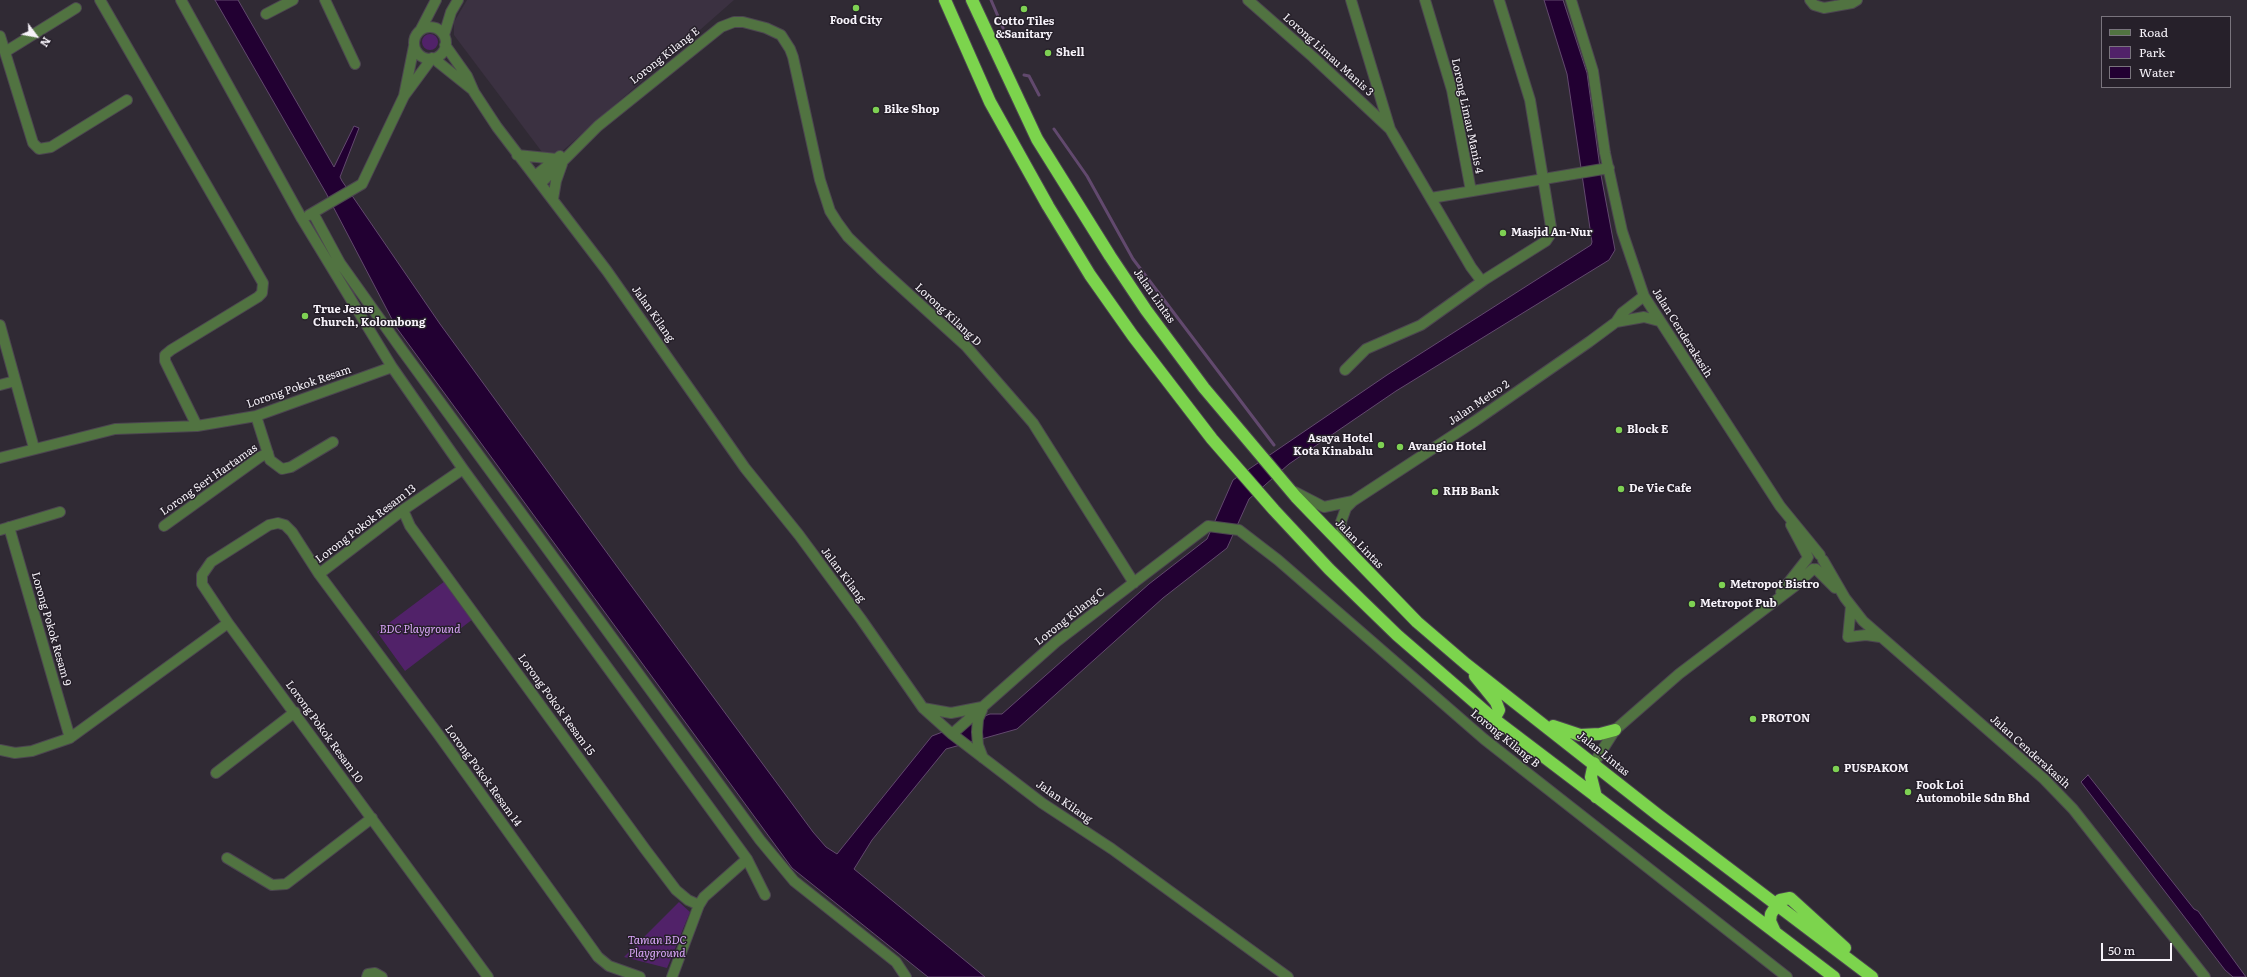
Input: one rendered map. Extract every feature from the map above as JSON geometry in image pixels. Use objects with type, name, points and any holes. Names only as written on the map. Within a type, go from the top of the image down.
[{"type":"highway","points":[[945,0],[990,102],[1048,206],[1090,275],[1133,336],[1212,439],[1284,521],[1397,635],[1494,719],[1834,977]]},
{"type":"highway","name":"Jalan Lintas","points":[[972,0],[1037,139],[1110,256],[1146,310],[1204,388],[1278,477],[1417,622],[1466,664],[1776,904]]},
{"type":"highway","points":[[1466,664],[1496,702],[1499,710],[1494,719]]},
{"type":"highway","points":[[1539,720],[1580,735],[1600,734],[1615,730]]},
{"type":"highway","points":[[1594,763],[1591,777],[1596,797]]},
{"type":"highway","points":[[1775,932],[1770,921],[1771,914],[1776,904],[1785,898],[1790,898],[1862,963],[1871,976]]},
{"type":"street","points":[[100,0],[263,283],[262,293],[258,297],[171,350],[166,355],[165,361],[197,426]]},
{"type":"street","points":[[181,0],[302,219],[392,367],[463,469],[747,859],[766,895]]},
{"type":"street","points":[[266,14],[293,0]]},
{"type":"street","points":[[325,0],[355,64]]},
{"type":"street","points":[[404,96],[417,34],[422,29],[436,0]]},
{"type":"street","points":[[302,219],[355,189],[366,177],[404,96],[434,58],[441,54],[451,12],[458,0]]},
{"type":"street","name":"Lorong Limau Manis 3","points":[[1248,0],[1313,57],[1390,129]]},
{"type":"street","points":[[1351,0],[1390,129],[1471,267],[1480,279],[1484,280]]},
{"type":"street","name":"Lorong Limau Manis 4","points":[[1424,0],[1452,90],[1471,191]]},
{"type":"street","points":[[1345,370],[1366,349],[1421,325],[1484,280],[1546,241],[1550,235],[1551,227],[1530,100],[1499,0]]},
{"type":"street","name":"Jalan Cenderakasih","points":[[1571,0],[1593,72],[1606,168],[1622,231],[1644,296],[1659,321],[1780,506],[1822,557],[1848,602],[1863,621],[2049,784],[2074,810],[2205,977]]},
{"type":"street","points":[[1810,0],[1814,5],[1824,8],[1852,3],[1857,0]]},
{"type":"street","points":[[5,52],[76,8]]},
{"type":"street","name":"Lorong Kilang E","points":[[538,180],[644,88],[728,24],[743,22],[766,28],[781,35],[790,49]]},
{"type":"street","points":[[422,29],[434,27],[445,40]]},
{"type":"street","points":[[0,36],[33,143],[39,149],[51,147],[127,100]]},
{"type":"street","name":"Jalan Kilang","points":[[445,40],[467,76],[474,92],[518,155],[553,199],[652,333],[745,468],[800,536],[861,619],[923,708],[983,759],[1042,803],[1112,849],[1288,977]]},
{"type":"street","points":[[414,46],[420,56],[434,58]]},
{"type":"street","name":"Lorong Kilang D","points":[[790,49],[820,180],[830,211],[837,222],[848,237],[966,346],[1032,423],[1134,583]]},
{"type":"street","name":"Jalan Kilang","points":[[434,58],[474,92]]},
{"type":"street","points":[[518,155],[561,159],[553,199]]},
{"type":"street","points":[[1431,198],[1606,168]]},
{"type":"street","points":[[313,213],[340,263],[402,350],[760,840],[794,881],[896,962],[906,977]]},
{"type":"street","name":"Jalan Metro 2","points":[[1353,556],[1342,532],[1341,522],[1346,508],[1353,501],[1475,421],[1616,322],[1622,313],[1644,296]]},
{"type":"street","name":"Jalan Metro 2","points":[[1616,322],[1644,317],[1659,321]]},
{"type":"street","points":[[0,325],[34,448]]},
{"type":"street","name":"Lorong Pokok Resam","points":[[0,458],[34,448],[115,429],[197,426],[256,416],[392,367]]},
{"type":"street","points":[[0,386],[15,381]]},
{"type":"street","name":"Lorong Seri Hartamas","points":[[256,416],[270,460],[282,469],[291,467],[333,442]]},
{"type":"street","name":"Lorong Seri Hartamas","points":[[164,526],[260,457],[268,453]]},
{"type":"street","name":"Lorong Pokok Resam 13","points":[[278,523],[285,524],[292,532],[319,574],[403,510],[463,469]]},
{"type":"street","name":"Jalan Metro 2","points":[[1278,477],[1298,495],[1320,506],[1333,506],[1353,501]]},
{"type":"street","points":[[1780,506],[1807,558],[1808,565],[1848,602],[1848,638],[1866,635],[1881,637]]},
{"type":"street","name":"Lorong Pokok Resam 15","points":[[403,510],[410,526],[645,849],[676,890],[688,900],[699,905]]},
{"type":"street","points":[[4,528],[60,512]]},
{"type":"street","name":"Lorong Pokok Resam 10","points":[[278,523],[269,525],[211,562],[202,575],[202,584],[228,623],[295,712],[488,977]]},
{"type":"street","name":"Lorong Kilang C","points":[[952,734],[1056,642],[1208,526]]},
{"type":"street","name":"Lorong Kilang B","points":[[1208,526],[1239,530],[1278,560],[1484,738],[1787,977]]},
{"type":"street","name":"Lorong Pokok Resam 9","points":[[4,528],[70,738]]},
{"type":"street","points":[[1594,763],[1615,730],[1701,657],[1772,603],[1814,569],[1821,567],[1822,557],[1813,553],[1807,558],[1772,603]]},
{"type":"street","name":"Lorong Pokok Resam 14","points":[[319,574],[438,734],[598,957],[609,966],[640,977]]},
{"type":"street","points":[[0,750],[16,753],[32,751],[70,738],[228,623]]},
{"type":"street","points":[[923,708],[951,713],[984,706]]},
{"type":"street","points":[[983,759],[978,745],[977,732],[978,719],[984,706]]},
{"type":"street","points":[[216,773],[295,712]]},
{"type":"street","points":[[227,858],[272,885],[286,884],[372,818]]},
{"type":"street","points":[[672,977],[699,905],[710,890],[739,868],[747,859]]},
{"type":"street","points":[[367,977],[368,974],[375,973],[382,977]]},
{"type":"shaded area","points":[[467,0],[734,0],[559,154],[542,152],[454,35],[454,22]]},
{"type":"green space","points":[[427,34],[433,34],[438,39],[436,48],[433,50],[427,50],[422,45],[422,39]]},
{"type":"green space","name":"BDC Playground","points":[[445,581],[473,619],[405,671],[377,632]]},
{"type":"green space","name":"Taman BDC Playground","points":[[679,902],[690,912],[667,968],[624,957]]},
{"type":"water","points":[[215,0],[238,0],[334,167],[354,126],[359,128],[340,177],[342,181],[440,324],[621,572],[813,832],[826,847],[837,854],[932,736],[990,714],[1002,714],[1149,584],[1207,539],[1233,480],[1387,375],[1591,245],[1592,242],[1567,74],[1544,0],[1563,0],[1587,73],[1601,175],[1615,250],[1609,260],[1396,391],[1289,464],[1249,499],[1227,548],[1163,598],[1017,729],[946,749],[872,840],[854,869],[985,977],[928,977],[792,868],[396,327],[326,193]]},
{"type":"water","points":[[2088,775],[2194,909],[2198,911],[2246,977],[2233,977],[2225,970],[2081,782]]},
{"type":"waterway","points":[[991,0],[1003,28]]},
{"type":"waterway","points":[[1024,75],[1029,76],[1039,95]]},
{"type":"waterway","points":[[1054,129],[1087,176],[1133,259],[1274,445]]},
{"type":"place","name":"Food City","points":[[856,8]]},
{"type":"place","name":"Cotto Tiles &Sanitary","points":[[1024,9]]},
{"type":"place","name":"Shell","points":[[1048,53]]},
{"type":"place","name":"Bike Shop","points":[[876,110]]},
{"type":"place","name":"Masjid An-Nur","points":[[1503,233]]},
{"type":"place","name":"True Jesus Church, Kolombong","points":[[305,316]]},
{"type":"place","name":"Block E","points":[[1619,430]]},
{"type":"place","name":"Asaya Hotel Kota Kinabalu","points":[[1381,445]]},
{"type":"place","name":"Avangio Hotel","points":[[1400,447]]},
{"type":"place","name":"De Vie Cafe","points":[[1621,489]]},
{"type":"place","name":"RHB Bank","points":[[1435,492]]},
{"type":"place","name":"Metropot Bistro","points":[[1722,585]]},
{"type":"place","name":"Metropot Pub","points":[[1692,604]]},
{"type":"place","name":"PROTON","points":[[1753,719]]},
{"type":"place","name":"PUSPAKOM","points":[[1836,769]]},
{"type":"place","name":"Fook Loi Automobile Sdn Bhd","points":[[1908,792]]}]
